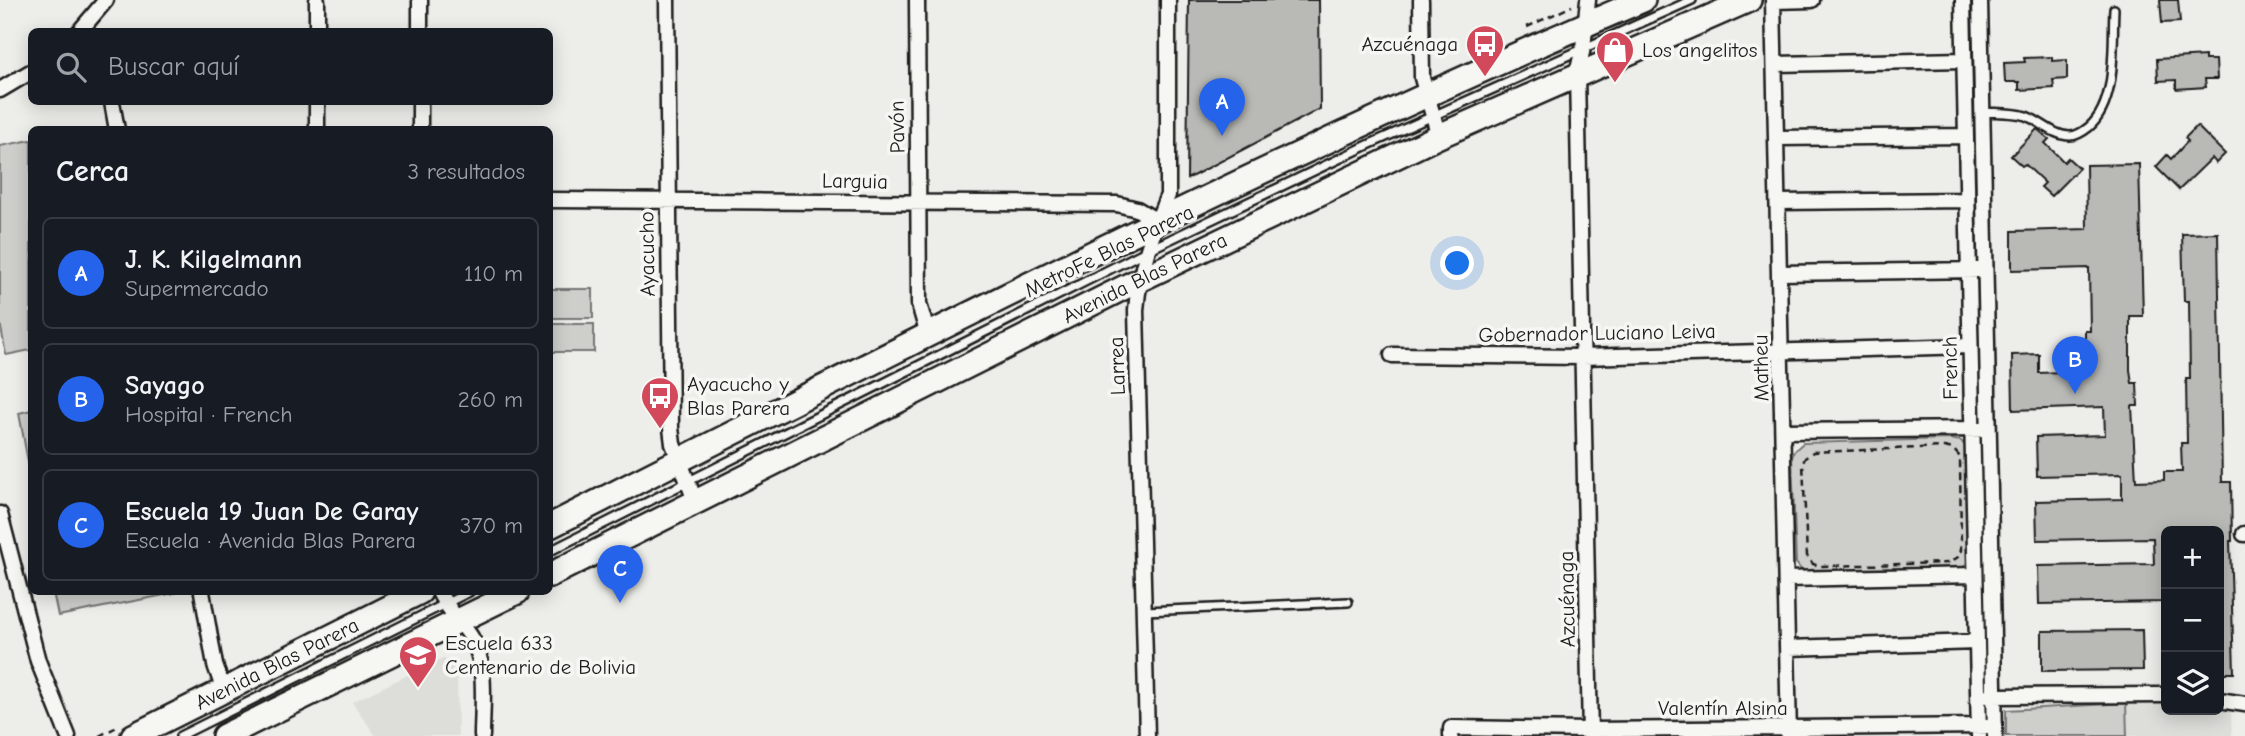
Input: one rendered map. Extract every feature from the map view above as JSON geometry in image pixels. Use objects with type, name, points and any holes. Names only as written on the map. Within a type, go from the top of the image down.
[{"type":"main road","name":"Avenida Blas Parera","points":[[553,574],[1139,280],[1433,116],[1585,24],[1643,0]]},
{"type":"main road","name":"Avenida Blas Parera","points":[[553,525],[683,471],[929,335],[1157,220],[1433,116],[1577,74],[1749,0]]},
{"type":"main road","name":"Avenida Blas Parera","points":[[133,736],[414,595]]},
{"type":"main road","name":"Avenida Blas Parera","points":[[224,736],[447,605],[501,595]]},
{"type":"street","points":[[83,28],[106,0]]},
{"type":"street","points":[[317,0],[317,28]]},
{"type":"street","points":[[420,0],[420,28]]},
{"type":"street","name":"Ayacucho","points":[[667,0],[671,428],[683,471],[696,503]]},
{"type":"street","name":"Pavón","points":[[917,0],[919,304],[929,335]]},
{"type":"street","name":"Larrea","points":[[1147,736],[1136,310],[1139,280],[1157,220],[1168,195],[1168,0]]},
{"type":"street","points":[[1421,0],[1422,78],[1433,116]]},
{"type":"street","name":"Azcuénaga","points":[[1588,0],[1583,48],[1577,74],[1590,733]]},
{"type":"street","points":[[1774,1],[1812,0]]},
{"type":"street","name":"French","points":[[1963,0],[1979,731]]},
{"type":"street","name":"French","points":[[1980,0],[1995,731]]},
{"type":"street","name":"Matheu","points":[[1774,1],[1789,732]]},
{"type":"street","points":[[94,15],[98,28]]},
{"type":"street","points":[[1776,64],[1964,60]]},
{"type":"street","points":[[0,90],[28,73]]},
{"type":"street","points":[[113,105],[116,126]]},
{"type":"street","points":[[317,105],[317,126]]},
{"type":"street","points":[[420,105],[420,126]]},
{"type":"street","points":[[1777,138],[1966,136]]},
{"type":"street","name":"Larguia","points":[[553,200],[1117,204],[1137,209],[1157,220]]},
{"type":"street","points":[[1779,202],[1967,200]]},
{"type":"street","points":[[1780,273],[1984,270]]},
{"type":"street","name":"Gobernador Luciano Leiva","points":[[1392,355],[1583,357],[1970,346]]},
{"type":"street","points":[[1783,431],[1988,428]]},
{"type":"street","points":[[0,514],[38,661],[68,736]]},
{"type":"street","points":[[1786,579],[1976,575]]},
{"type":"street","points":[[203,595],[215,665],[224,691]]},
{"type":"street","points":[[447,605],[477,649],[481,667],[482,736]]},
{"type":"street","points":[[1788,648],[1977,642]]},
{"type":"street","points":[[1978,696],[2161,695]]},
{"type":"street","points":[[2224,701],[2245,704]]},
{"type":"street","name":"Valentín Alsina","points":[[1451,732],[1995,731]]},
{"type":"lane","name":"MetroFe Blas Parera","points":[[553,549],[683,471],[1433,116],[1692,0]]},
{"type":"lane","points":[[1982,112],[2023,115],[2059,134],[2070,136],[2083,132],[2104,108],[2109,90],[2114,9]]},
{"type":"lane","points":[[180,736],[464,595]]},
{"type":"lane","points":[[1145,611],[1349,602]]},
{"type":"path","points":[[1944,447],[1953,449],[1960,457],[1961,550],[1958,557],[1949,563],[1813,564],[1807,556],[1803,463],[1805,458],[1814,452],[1944,447]]},
{"type":"shaded area","points":[[28,141],[28,351],[6,355],[0,322],[0,146]]},
{"type":"shaded area","points":[[553,289],[593,289],[593,318],[553,318]]},
{"type":"shaded area","points":[[553,324],[594,324],[594,352],[553,352]]},
{"type":"shaded area","points":[[28,411],[28,462],[19,413]]},
{"type":"shaded area","points":[[1950,439],[1961,441],[1968,450],[1970,557],[1966,565],[1956,572],[1803,572],[1796,563],[1792,457],[1794,451],[1803,443]]},
{"type":"shaded area","points":[[54,595],[165,595],[58,616]]},
{"type":"shaded area","name":"Escuela 633 Centenario de Bolivia","points":[[443,658],[457,667],[458,736],[376,736],[352,702]]},
{"type":"shaded area","points":[[2126,703],[2127,736],[2006,736],[2006,710]]},
{"type":"shaded area","points":[[2161,703],[2161,715],[2224,715],[2224,711],[2231,712],[2232,736],[2006,736],[2006,710]]},
{"type":"building","points":[[1189,0],[1319,0],[1320,109],[1187,179]]},
{"type":"building","points":[[2160,0],[2178,0],[2180,22],[2162,23]]},
{"type":"building","points":[[2205,56],[2205,60],[2216,60],[2217,79],[2205,79],[2206,87],[2176,89],[2176,80],[2158,81],[2157,59]]},
{"type":"building","points":[[2052,57],[2052,61],[2067,60],[2067,79],[2053,80],[2054,88],[2019,90],[2019,82],[2005,82],[2004,63],[2025,62],[2024,58]]},
{"type":"building","points":[[2197,126],[2225,154],[2216,163],[2212,158],[2179,190],[2156,167],[2167,155],[2171,159],[2188,141],[2185,138]]},
{"type":"building","points":[[2037,129],[2049,139],[2045,143],[2064,162],[2068,158],[2079,168],[2051,196],[2041,187],[2045,183],[2025,164],[2022,166],[2011,156]]},
{"type":"building","points":[[2139,164],[2143,316],[2130,316],[2130,370],[2132,383],[2137,383],[2138,406],[2132,406],[2136,481],[2164,480],[2164,472],[2182,472],[2181,443],[2187,443],[2186,379],[2190,379],[2189,301],[2184,301],[2182,234],[2218,233],[2222,482],[2231,482],[2234,673],[2224,673],[2224,526],[2161,526],[2161,602],[2039,604],[2038,566],[2154,564],[2153,538],[2037,540],[2036,501],[2122,499],[2122,474],[2037,476],[2036,437],[2105,435],[2104,407],[2013,410],[2012,355],[2039,354],[2039,373],[2085,371],[2085,331],[2090,331],[2089,268],[2012,270],[2012,231],[2087,229],[2086,165]]},
{"type":"building","points":[[2142,630],[2143,670],[2042,671],[2042,631]]},
{"type":"place","name":"Azcuénaga","points":[[1485,78]]},
{"type":"place","name":"Los angelitos","points":[[1615,84]]},
{"type":"place","name":"J. K. Kilgelmann","points":[[1222,136]]},
{"type":"place","name":"Sayago","points":[[2075,394]]},
{"type":"place","name":"Ayacucho y Blas Parera","points":[[660,430]]},
{"type":"place","name":"Escuela 19 Juan De Garay","points":[[620,603]]},
{"type":"place","name":"Escuela 633 Centenario de Bolivia","points":[[418,689]]}]
